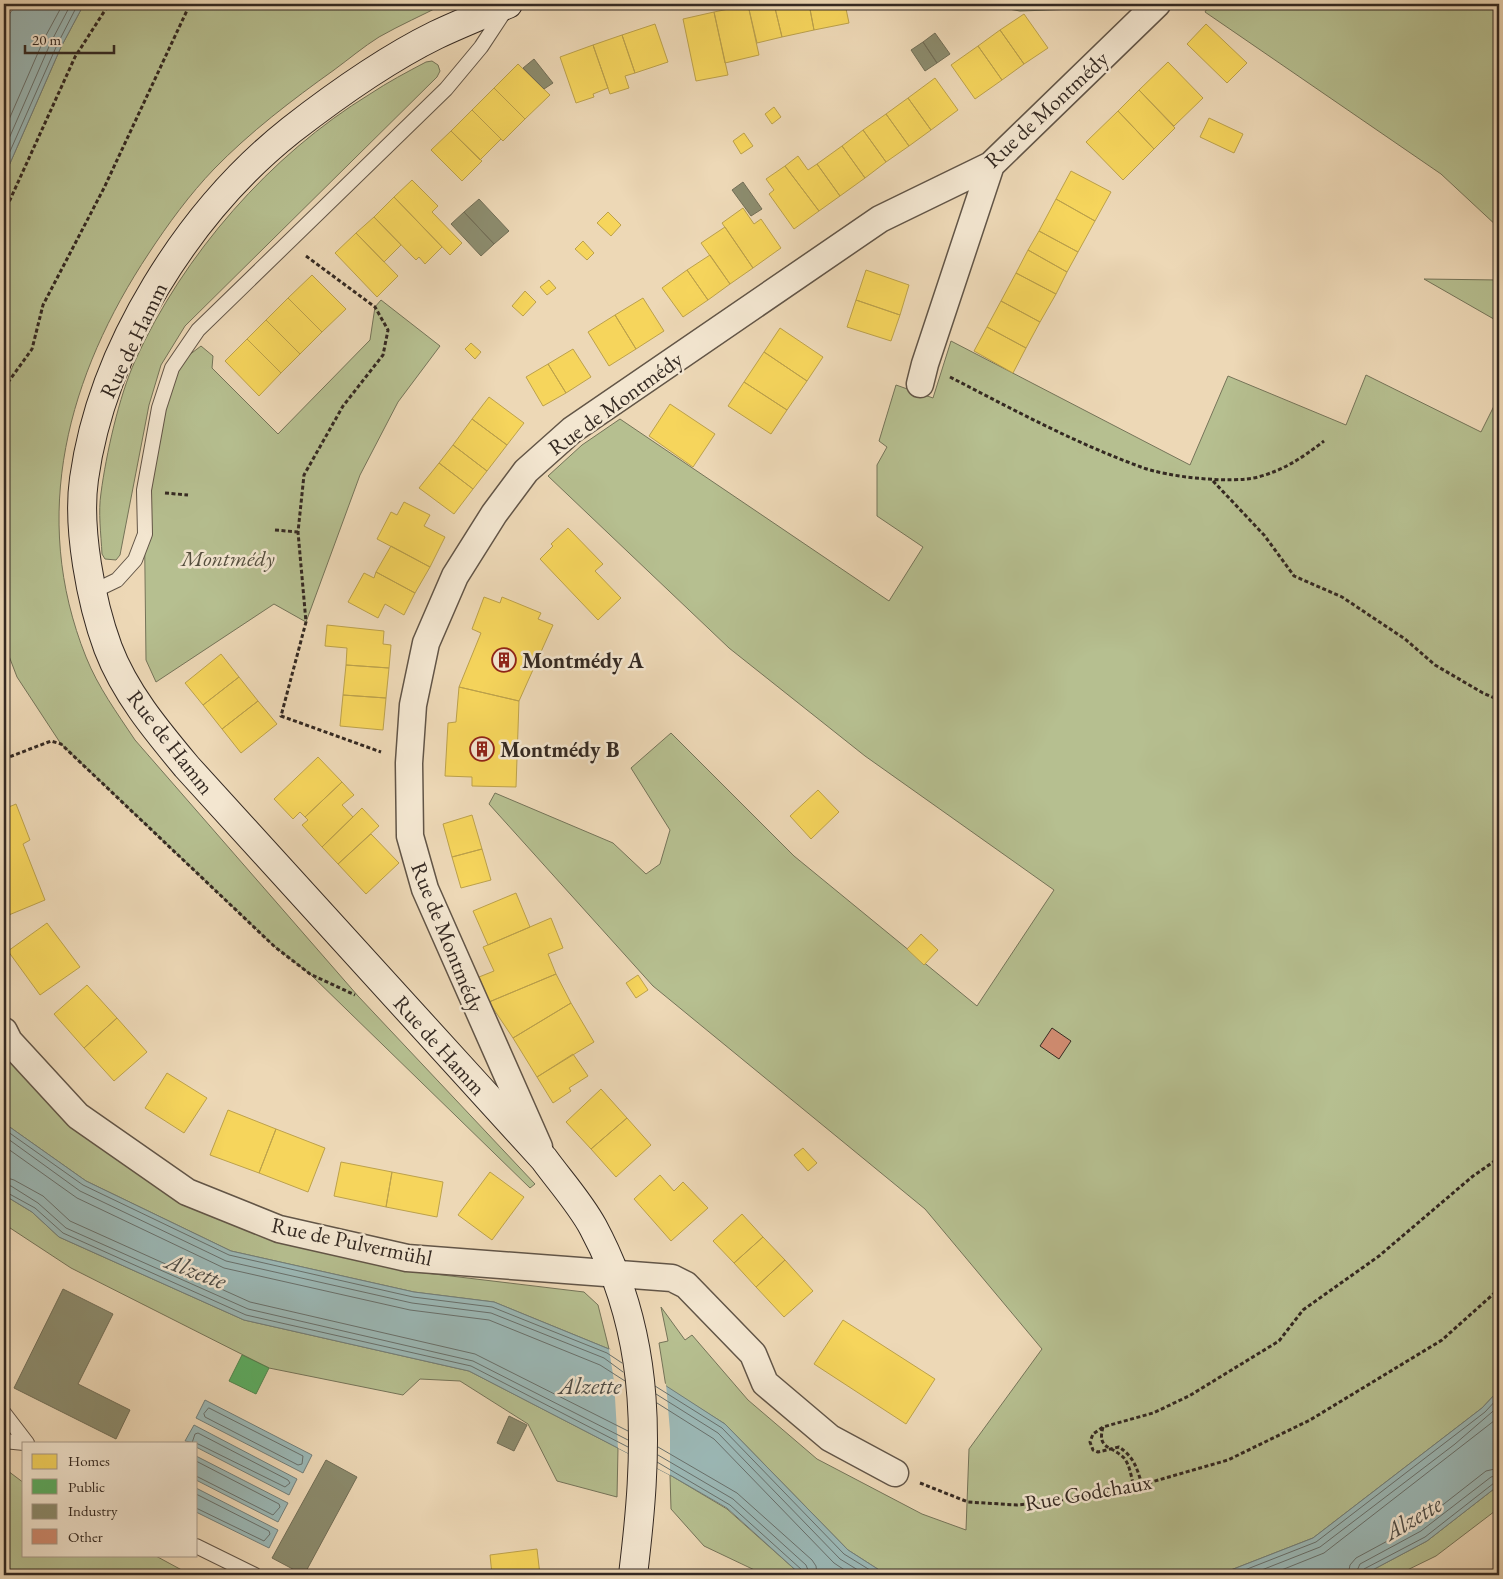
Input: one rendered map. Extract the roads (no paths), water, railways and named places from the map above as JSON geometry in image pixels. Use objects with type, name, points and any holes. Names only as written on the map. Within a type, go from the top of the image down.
[{"type":"main road","name":"Rue de Hamm","points":[[509,4],[434,36],[363,78],[290,131],[230,188],[184,242],[148,301],[123,350],[96,419],[84,481],[84,542],[92,592],[108,649],[128,689],[153,726],[187,767],[544,1160],[592,1225],[617,1275],[636,1346],[643,1424],[642,1498],[632,1575]]},
{"type":"street","name":"Rue de Montmédy","points":[[544,1160],[425,889],[410,836],[409,762],[413,705],[426,643],[455,576],[494,514],[526,471],[572,430],[880,219],[991,165],[1156,4]]},
{"type":"street","points":[[922,374],[991,165]]},
{"type":"street","name":"Rue de Pulvermühl","points":[[4,1031],[9,1041],[78,1116],[188,1192],[269,1225],[407,1258],[617,1275]]},
{"type":"street","points":[[617,1275],[672,1278],[686,1285],[753,1354],[765,1383],[830,1438],[896,1473]]},
{"type":"lane","points":[[92,592],[117,580],[135,560],[145,534],[144,490],[160,408],[172,368],[198,330],[446,89],[481,47],[509,4]]},
{"type":"lane","points":[[4,1412],[24,1442]]},
{"type":"lane","points":[[4,1441],[22,1443]]},
{"type":"lane","points":[[198,1547],[255,1575]]},
{"type":"water","points":[[17,4],[84,4],[61,47],[4,177],[4,21]]},
{"type":"water","name":"Alzette","points":[[4,1123],[86,1181],[231,1251],[414,1292],[494,1302],[609,1349],[725,1424],[848,1550],[887,1575],[801,1575],[727,1508],[670,1475],[469,1371],[244,1320],[59,1237],[32,1212],[4,1195]]},
{"type":"water","name":"Alzette","points":[[1499,1390],[1499,1485],[1427,1541],[1363,1575],[1218,1575],[1313,1538],[1482,1408]]},
{"type":"water","points":[[205,1400],[312,1455],[303,1473],[196,1418]]},
{"type":"water","points":[[194,1425],[297,1479],[289,1495],[198,1448],[198,1442],[185,1441]]},
{"type":"water","points":[[198,1457],[288,1503],[278,1522],[198,1481]]},
{"type":"water","points":[[198,1489],[278,1530],[269,1548],[198,1513]]},
{"type":"place","name":"Montmédy A","points":[[504,660]]},
{"type":"place","name":"Montmédy B","points":[[482,749]]},
{"type":"park label","name":"Montmédy","points":[[228,558]]}]
